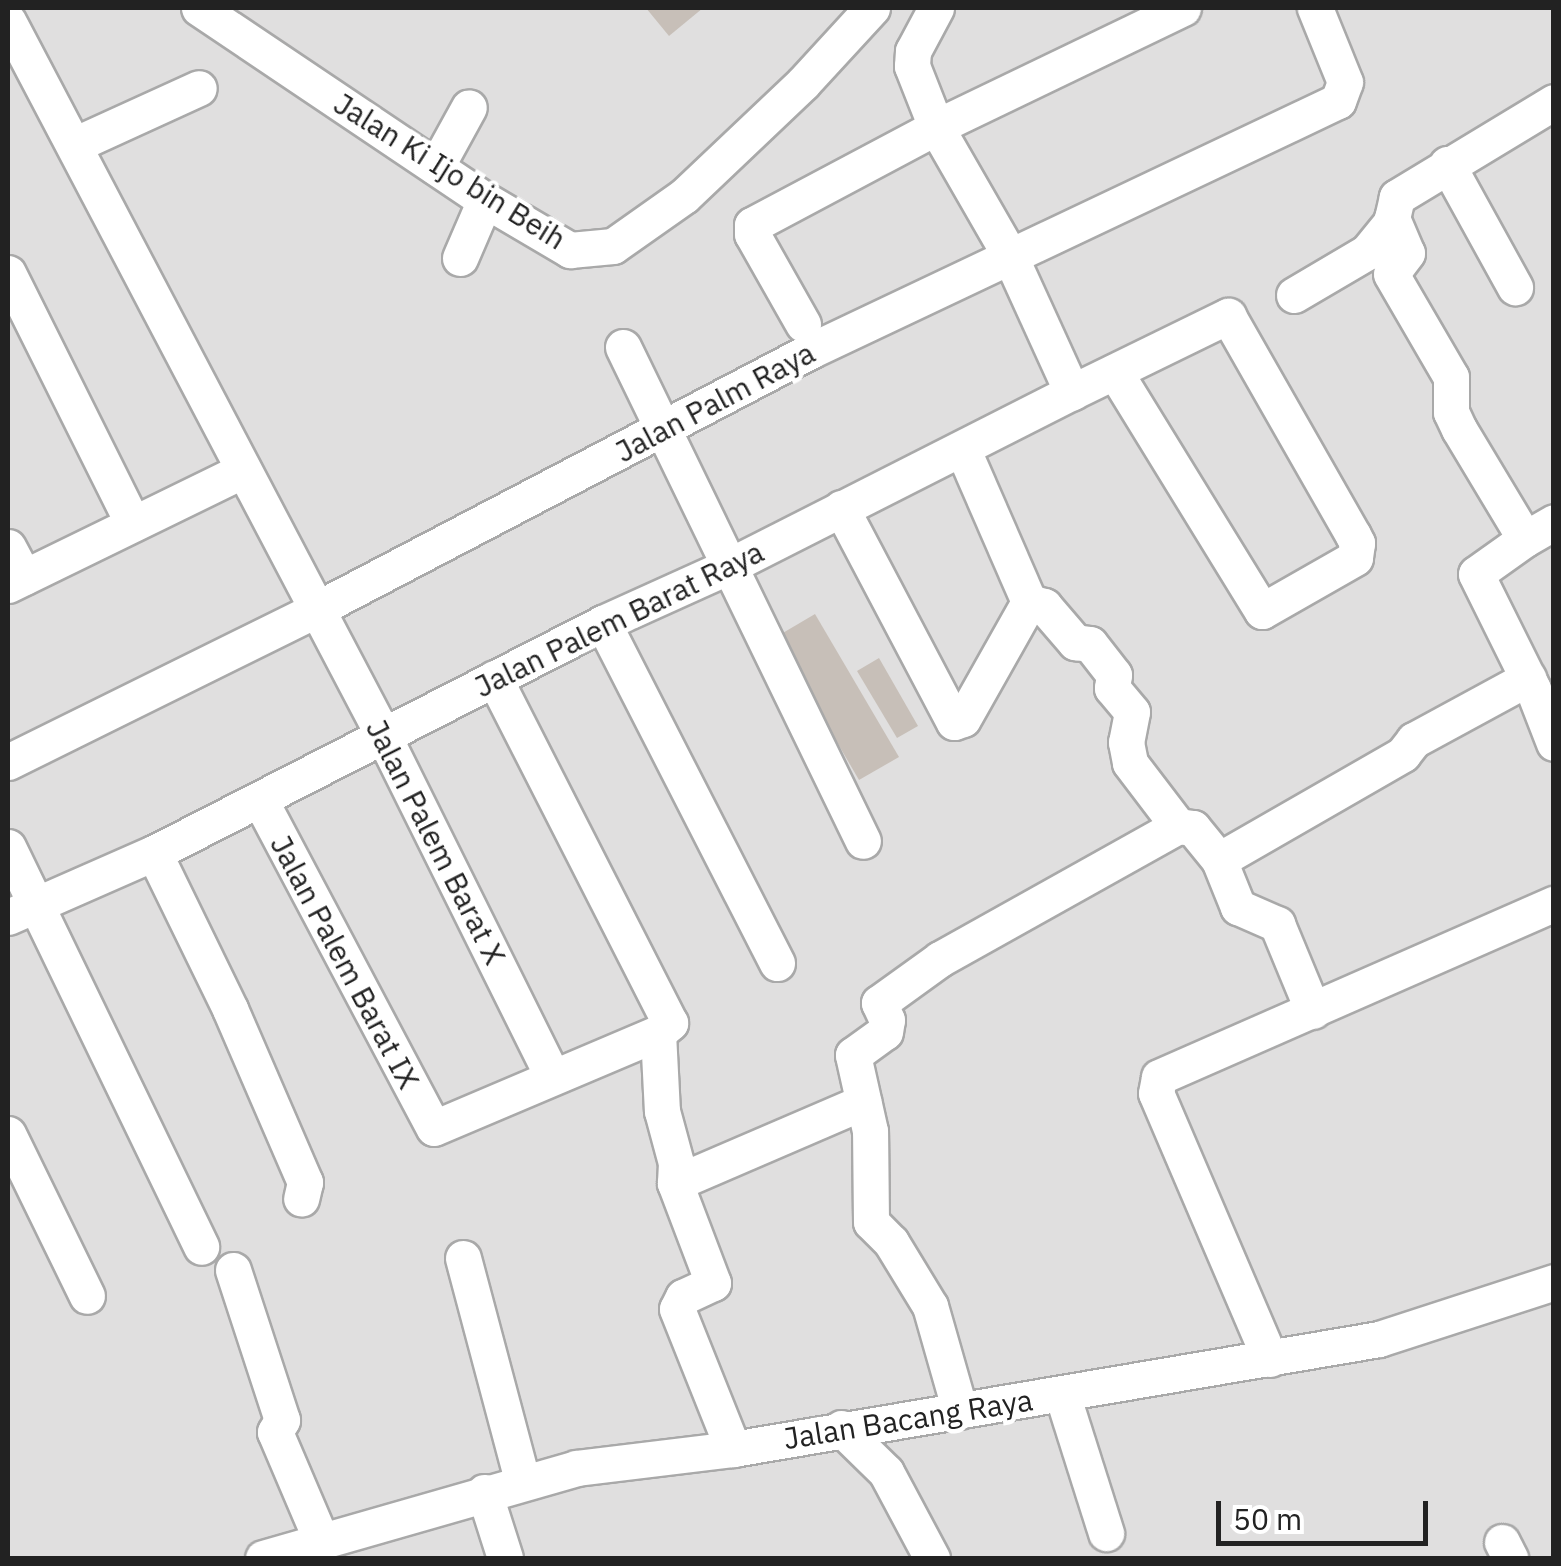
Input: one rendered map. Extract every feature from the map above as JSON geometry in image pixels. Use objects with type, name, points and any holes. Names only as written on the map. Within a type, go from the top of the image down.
[{"type":"street","name":"Jalan Ki Ijo bin Beih","points":[[198,8],[486,200],[570,250],[614,246],[684,196],[802,83],[872,8]]},
{"type":"street","points":[[936,8],[913,51],[912,66],[936,127],[1010,254],[1072,392]]},
{"type":"street","points":[[803,324],[752,234],[752,224],[936,127],[1183,8]]},
{"type":"street","name":"Jalan Palm Raya","points":[[8,762],[317,610],[810,352],[1338,100],[1345,82],[1315,8]]},
{"type":"street","name":"Jalan Palem Barat X","points":[[8,20],[384,737],[552,1075]]},
{"type":"street","points":[[74,145],[199,88]]},
{"type":"street","points":[[1294,296],[1368,252],[1392,220],[1397,197],[1554,102]]},
{"type":"street","points":[[436,167],[470,107]]},
{"type":"street","points":[[1447,164],[1515,287]]},
{"type":"street","points":[[460,258],[486,200]]},
{"type":"street","points":[[1392,220],[1407,248],[1393,268],[1393,280],[1451,377],[1451,412],[1458,429],[1539,530],[1476,574],[1538,683],[1554,743]]},
{"type":"street","points":[[8,274],[133,524]]},
{"type":"street","name":"Jalan Palem Barat Raya","points":[[22,910],[154,853],[603,623],[729,566],[1072,392],[1228,316],[1354,535],[1356,553],[1350,563],[1262,611],[1115,372]]},
{"type":"street","points":[[623,347],[863,841]]},
{"type":"street","points":[[963,450],[1029,602]]},
{"type":"street","points":[[13,570],[133,524],[242,470]]},
{"type":"street","points":[[842,508],[954,722],[963,719],[1029,602]]},
{"type":"street","points":[[1029,602],[1044,606],[1075,642],[1090,644],[1114,675],[1112,688],[1132,712],[1126,742],[1130,763],[1178,826]]},
{"type":"street","points":[[603,623],[777,963]]},
{"type":"street","points":[[494,678],[670,1023],[658,1033],[552,1075]]},
{"type":"street","points":[[1219,860],[1403,754],[1414,740],[1538,683]]},
{"type":"street","name":"Jalan Palem Barat IX","points":[[260,800],[429,1124],[441,1127],[552,1075]]},
{"type":"street","points":[[960,1410],[930,1306],[891,1242],[872,1222],[868,1202],[873,1160],[853,1056],[885,1032],[887,1020],[879,1003],[940,959],[1178,826],[1193,828],[1219,860],[1238,906],[1257,919],[1272,921],[1284,933],[1313,1011]]},
{"type":"street","points":[[8,847],[22,910],[201,1247]]},
{"type":"street","points":[[154,853],[230,1009],[306,1182],[301,1199]]},
{"type":"street","points":[[1270,1359],[1155,1088],[1164,1072],[1554,904]]},
{"type":"street","points":[[658,1033],[662,1111],[676,1163],[675,1183],[713,1284],[684,1297],[677,1309],[733,1449]]},
{"type":"street","points":[[675,1183],[863,1102]]},
{"type":"street","points":[[8,1134],[87,1296]]},
{"type":"street","points":[[463,1258],[522,1480]]},
{"type":"street","points":[[233,1270],[282,1420],[275,1432],[321,1540]]},
{"type":"street","name":"Jalan Bacang Raya","points":[[263,1558],[522,1480],[642,1457],[733,1449],[1379,1339],[1554,1282]]},
{"type":"street","points":[[1062,1394],[1106,1533]]},
{"type":"street","points":[[842,1428],[886,1472],[932,1558]]},
{"type":"street","points":[[484,1492],[505,1558]]},
{"type":"shaded area","points":[[8,8],[1553,8],[1553,1558],[8,1558]]},
{"type":"building","points":[[646,8],[703,8],[669,36]]},
{"type":"building","points":[[815,614],[899,757],[859,780],[776,637]]},
{"type":"building","points":[[879,658],[918,726],[897,738],[857,671]]}]
